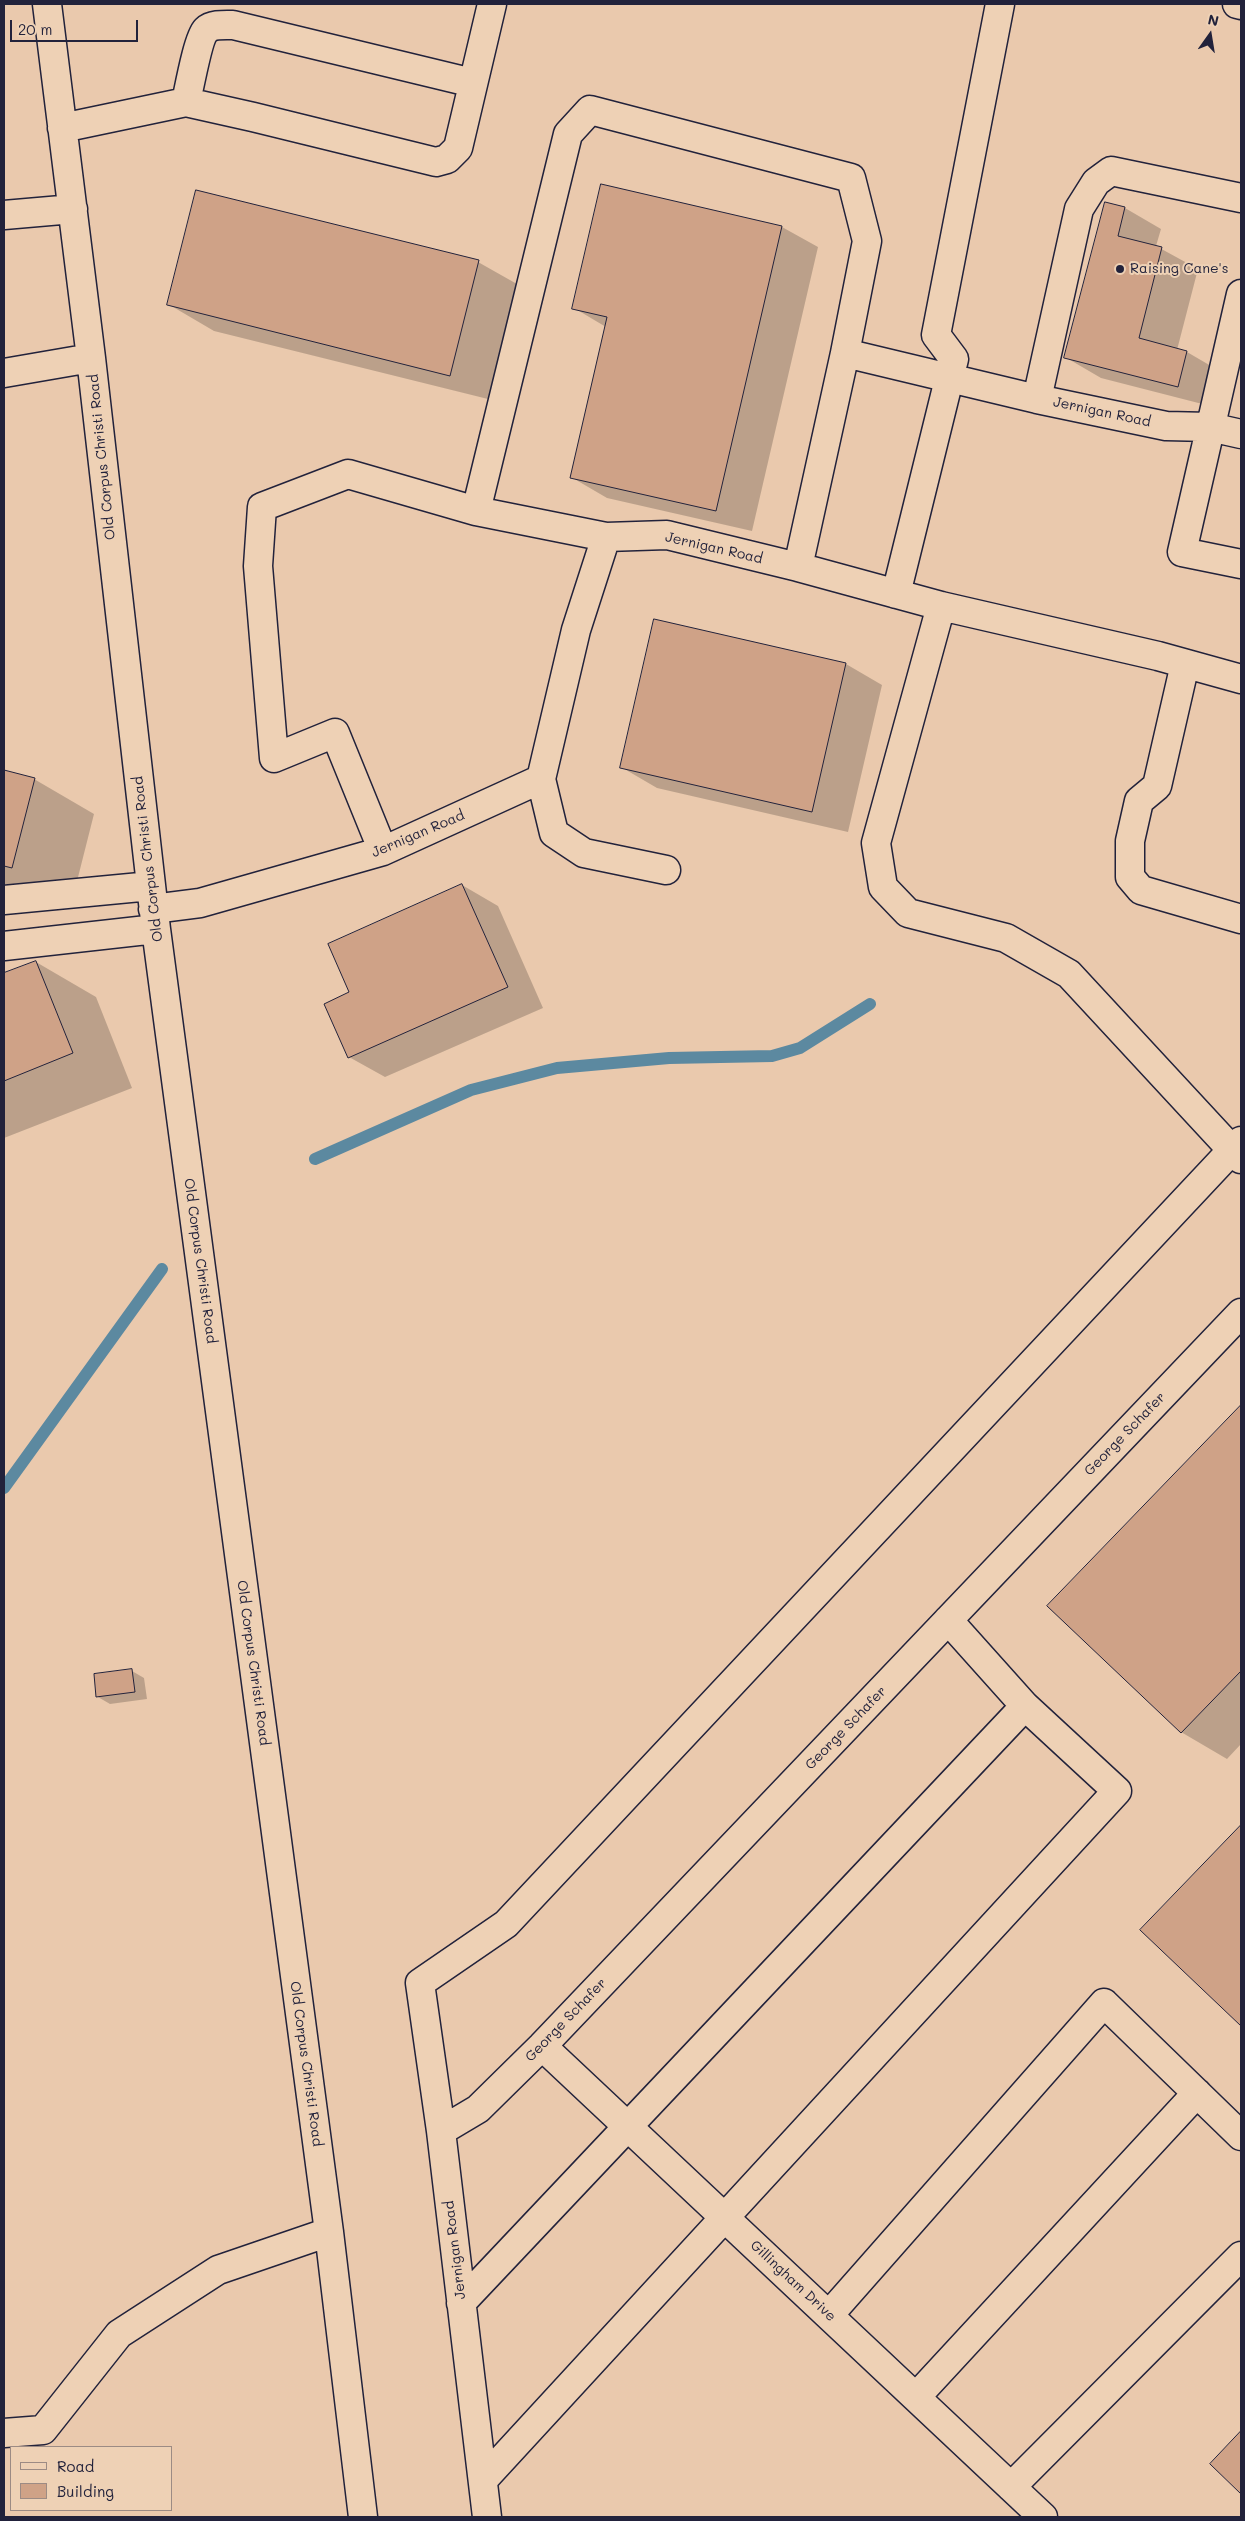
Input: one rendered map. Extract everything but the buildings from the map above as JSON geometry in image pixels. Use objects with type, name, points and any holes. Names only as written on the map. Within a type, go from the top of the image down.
[{"type":"street","name":"Old Corpus Christi Road","points":[[47,4],[91,358],[153,908],[329,2232],[363,2517]]},
{"type":"street","points":[[62,128],[186,102],[253,116],[436,162],[447,159],[458,148],[492,4]]},
{"type":"street","points":[[896,594],[952,369],[936,335],[1000,4]]},
{"type":"street","points":[[1237,4],[1241,5]]},
{"type":"street","points":[[186,102],[201,41],[206,30],[215,26],[233,25],[474,83]]},
{"type":"street","points":[[476,511],[568,134],[590,110],[851,178],[867,242],[845,353],[798,567]]},
{"type":"street","points":[[1037,399],[1079,209],[1096,182],[1111,171],[1241,198]]},
{"type":"street","points":[[4,215],[73,209]]},
{"type":"street","points":[[1241,294],[1182,552],[1241,564]]},
{"type":"street","name":"Jernigan Road","points":[[845,353],[952,369],[1037,399],[1166,426],[1210,427],[1241,434]]},
{"type":"street","points":[[4,373],[91,358]]},
{"type":"street","name":"Jernigan Road","points":[[383,851],[336,733],[274,758],[258,566],[262,507],[348,474],[476,511],[606,538],[667,535],[798,567],[941,606],[1241,679]]},
{"type":"street","points":[[606,538],[576,630],[541,779],[554,833],[584,853],[666,870]]},
{"type":"street","points":[[941,606],[876,843],[883,887],[908,913],[1006,938],[1069,974],[1238,1150]]},
{"type":"street","points":[[1185,664],[1157,786],[1139,801],[1130,842],[1130,877],[1141,890],[1241,919]]},
{"type":"street","name":"Jernigan Road","points":[[153,908],[200,903],[383,851],[541,779]]},
{"type":"street","points":[[4,900],[153,908]]},
{"type":"street","points":[[4,946],[153,908]]},
{"type":"street","name":"Jernigan Road","points":[[487,2517],[441,2131],[420,1983],[506,1924],[1238,1150]]},
{"type":"street","name":"George Schafer","points":[[441,2131],[478,2109],[542,2046],[1241,1313]]},
{"type":"street","points":[[483,2480],[1117,1791],[1025,1706],[948,1620]]},
{"type":"street","points":[[461,2303],[1025,1706]]},
{"type":"street","points":[[829,2315],[1104,2003],[1241,2136]]},
{"type":"street","name":"Gillingham Drive","points":[[542,2046],[1043,2517]]},
{"type":"street","points":[[916,2398],[1197,2093]]},
{"type":"street","points":[[4,2433],[43,2430],[120,2334],[218,2270],[329,2232]]},
{"type":"street","points":[[1011,2488],[1241,2256]]},
{"type":"waterway","points":[[315,1159],[471,1090],[557,1068],[669,1058],[772,1056],[800,1048],[870,1004]]},
{"type":"waterway","points":[[4,1488],[162,1269]]},
{"type":"place","name":"Raising Cane's","points":[[1120,269]]}]
